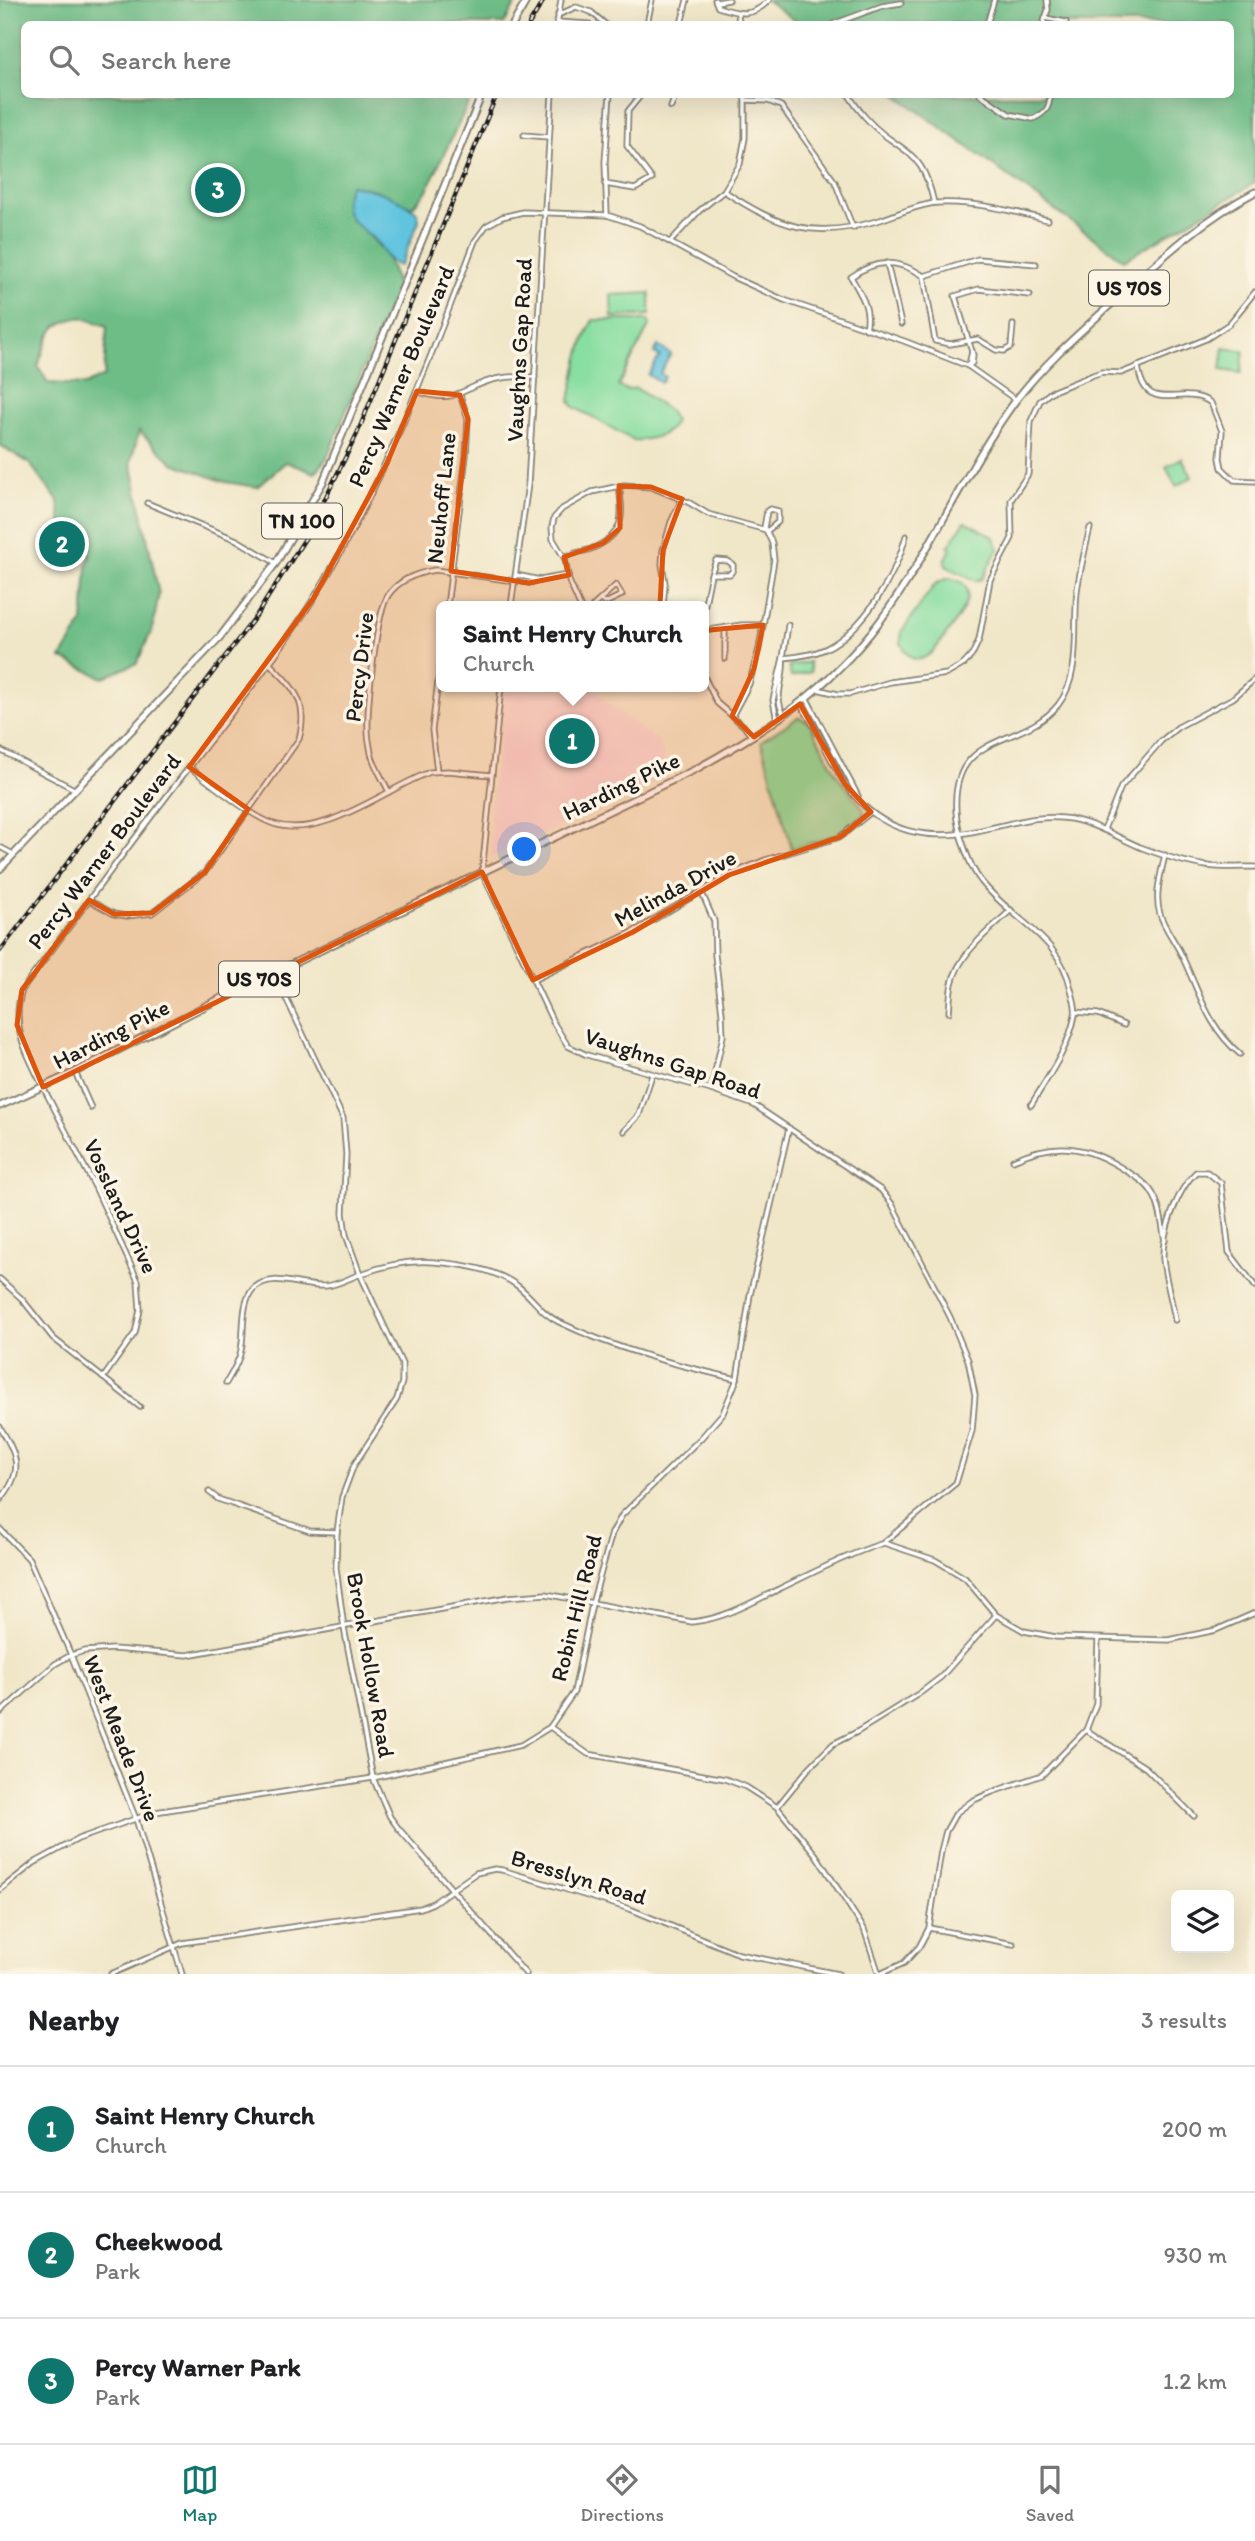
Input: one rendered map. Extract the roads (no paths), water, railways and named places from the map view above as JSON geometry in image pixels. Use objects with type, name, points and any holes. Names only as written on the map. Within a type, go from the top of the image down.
[{"type":"main road","points":[[515,21],[527,0]]},
{"type":"main road","name":"TN 100","points":[[0,869],[220,637],[276,563],[323,482],[480,98]]},
{"type":"main road","name":"US 70S","points":[[1016,400],[1056,356],[1164,256],[1212,218],[1255,192]]},
{"type":"main road","name":"Harding Pike","points":[[0,1106],[696,769],[785,716],[807,699],[857,649],[889,608],[1016,400]]},
{"type":"street","points":[[557,21],[561,0]]},
{"type":"street","points":[[648,21],[652,0]]},
{"type":"street","points":[[682,21],[687,0]]},
{"type":"street","points":[[729,0],[715,1],[718,7],[738,14],[760,10],[769,0]]},
{"type":"street","points":[[988,21],[994,0]]},
{"type":"street","points":[[1044,21],[1047,0]]},
{"type":"street","points":[[840,21],[882,6],[901,3]]},
{"type":"street","points":[[558,15],[576,7],[592,12],[602,21]]},
{"type":"street","points":[[738,14],[739,21]]},
{"type":"street","points":[[1045,18],[1061,21]]},
{"type":"street","name":"Vaughns Gap Road","points":[[513,601],[528,484],[552,98]]},
{"type":"street","points":[[607,215],[605,162],[610,98]]},
{"type":"street","points":[[606,184],[635,189],[652,179],[627,145],[628,111],[639,98]]},
{"type":"street","points":[[671,107],[674,98]]},
{"type":"street","points":[[851,98],[866,118],[910,154],[920,166],[929,181],[934,203]]},
{"type":"street","points":[[986,98],[1009,114],[1033,119],[1046,112],[1050,98]]},
{"type":"street","points":[[670,242],[699,211],[724,191],[740,164],[745,138],[745,100],[768,101],[781,106],[835,182],[853,228]]},
{"type":"street","points":[[524,135],[548,137]]},
{"type":"street","points":[[724,191],[755,212],[803,229],[828,231],[853,228],[934,203],[988,205],[1048,220]]},
{"type":"street","name":"Percy Warner Boulevard","points":[[43,1087],[20,1035],[16,1007],[22,990],[189,767],[270,664],[313,599],[387,463],[475,241],[486,226],[523,212],[607,215],[640,226],[733,277],[784,300],[969,366],[1016,400]]},
{"type":"street","points":[[866,329],[869,319],[867,305],[851,277],[871,265],[887,263],[908,267],[924,276],[978,259],[1036,264]]},
{"type":"street","points":[[887,263],[901,324]]},
{"type":"street","points":[[924,276],[935,341],[950,344],[978,339],[996,350],[1008,350],[1011,346],[1013,326]]},
{"type":"street","points":[[969,366],[972,363],[970,340],[956,296],[979,289],[1030,295]]},
{"type":"street","points":[[817,689],[838,694],[854,694],[885,683],[947,674],[964,664],[979,640],[990,580],[1012,538],[1011,500],[1029,471],[1031,421],[1037,404],[1049,393],[1098,373],[1118,373],[1215,335],[1234,318],[1255,292]]},
{"type":"street","points":[[1138,366],[1142,384],[1149,392],[1172,397],[1198,396],[1210,402],[1217,413],[1222,431],[1222,468],[1234,480],[1255,481]]},
{"type":"street","points":[[417,391],[446,397],[460,395],[495,379],[535,377]]},
{"type":"street","name":"Neuhoff Lane","points":[[448,601],[462,492],[468,419],[460,395]]},
{"type":"street","points":[[564,557],[597,546],[619,529],[622,510],[619,486]]},
{"type":"street","points":[[578,601],[564,557],[552,533],[553,521],[558,513],[587,495],[619,486],[651,487],[682,499],[711,516],[766,529],[777,523],[778,511],[767,511],[766,529],[774,555],[754,669],[732,716]]},
{"type":"street","points":[[663,601],[663,550],[671,522],[682,499]]},
{"type":"street","points":[[147,503],[237,540],[276,563]]},
{"type":"street","points":[[1031,1105],[1066,1045],[1076,1012],[1067,970],[1044,939],[978,878],[961,834],[956,813],[957,793],[959,777],[967,764],[993,742],[1035,724],[1060,702],[1070,681],[1077,591],[1090,528]]},
{"type":"street","points":[[783,658],[825,649],[848,631],[870,608],[888,580],[906,536]]},
{"type":"street","points":[[706,601],[711,574],[716,561],[728,561],[733,565],[730,574],[711,574]]},
{"type":"street","name":"Percy Drive","points":[[390,792],[372,757],[368,733],[369,697],[381,613],[387,596],[402,581],[420,572],[451,571],[540,580],[568,575]]},
{"type":"street","points":[[600,600],[616,585],[622,595],[611,601]]},
{"type":"street","points":[[709,630],[763,625]]},
{"type":"street","points":[[777,721],[773,700],[788,625]]},
{"type":"street","points":[[725,628],[725,659]]},
{"type":"street","points":[[783,658],[779,701],[785,716]]},
{"type":"street","points":[[89,900],[114,914],[127,916],[152,912],[205,872],[299,738],[303,724],[303,708],[293,687],[270,664]]},
{"type":"street","points":[[1104,830],[1121,787],[1161,741],[1178,727],[1233,698],[1255,679]]},
{"type":"street","points":[[709,688],[715,701],[744,726],[752,738]]},
{"type":"street","points":[[437,692],[432,730],[438,771]]},
{"type":"street","points":[[482,872],[500,692]]},
{"type":"street","points":[[807,699],[863,804]]},
{"type":"street","points":[[800,704],[839,773],[863,804],[891,825],[909,832],[932,835],[961,834],[1040,816],[1070,819],[1104,830],[1140,847],[1207,866],[1255,867]]},
{"type":"street","points":[[0,750],[74,789]]},
{"type":"street","points":[[189,767],[247,809],[274,824],[306,828],[326,822],[418,777],[438,771],[491,775]]},
{"type":"street","name":"Melinda Drive","points":[[533,981],[621,939],[701,891],[754,864],[836,839],[872,812]]},
{"type":"street","points":[[0,847],[13,854]]},
{"type":"street","points":[[1165,855],[1158,888],[1159,913],[1188,968],[1207,1015],[1219,1033],[1240,1054]]},
{"type":"street","name":"Vaughns Gap Road","points":[[71,1655],[100,1649],[187,1655],[508,1597],[546,1594],[692,1622],[705,1621],[733,1611],[884,1542],[956,1483],[972,1431],[975,1395],[968,1360],[950,1317],[892,1204],[881,1190],[754,1105],[587,1055],[568,1046],[553,1023],[482,872]]},
{"type":"street","points":[[701,891],[714,921],[722,1023],[720,1055],[711,1090]]},
{"type":"street","points":[[949,1012],[951,984],[955,973],[971,949],[1011,909]]},
{"type":"street","name":"Brook Hollow Road","points":[[274,973],[343,1118],[346,1154],[343,1213],[346,1235],[360,1274],[402,1364],[402,1382],[397,1399],[355,1465],[342,1497],[337,1532],[336,1568],[344,1628],[373,1778],[390,1817],[399,1829],[526,1974]]},
{"type":"street","points":[[1076,1012],[1098,1014],[1124,1025]]},
{"type":"street","points":[[75,1072],[91,1108]]},
{"type":"street","points":[[624,1131],[639,1115],[652,1074]]},
{"type":"street","name":"Vossland Drive","points":[[43,1087],[96,1189],[138,1281],[140,1307],[135,1333],[103,1378]]},
{"type":"street","name":"Robin Hill Road","points":[[0,1890],[23,1870],[60,1848],[136,1819],[180,1807],[373,1778],[521,1745],[550,1727],[574,1692],[592,1604],[612,1533],[622,1516],[722,1415],[737,1379],[750,1295],[789,1128]]},
{"type":"street","points":[[1013,1160],[1032,1153],[1069,1147],[1104,1157],[1149,1187],[1155,1196],[1166,1243]]},
{"type":"street","points":[[1175,1320],[1163,1258],[1178,1198],[1187,1181],[1196,1172],[1207,1172],[1221,1183],[1229,1252],[1255,1286]]},
{"type":"street","points":[[226,1383],[241,1351],[247,1299],[262,1282],[274,1280],[306,1286],[333,1285],[388,1265],[430,1262],[476,1268],[513,1282],[548,1315],[621,1347],[737,1379]]},
{"type":"street","points":[[0,1279],[22,1299],[53,1338],[140,1407]]},
{"type":"street","points":[[0,1427],[16,1460],[17,1473],[12,1486],[0,1500]]},
{"type":"street","points":[[209,1492],[218,1499],[310,1531],[337,1532]]},
{"type":"street","name":"West Meade Drive","points":[[0,1529],[29,1559],[71,1655],[136,1819],[182,1974]]},
{"type":"street","points":[[884,1542],[935,1560],[965,1578],[996,1615],[1024,1631],[1056,1637],[1175,1639],[1216,1630],[1255,1613]]},
{"type":"street","points":[[777,1807],[833,1744],[920,1693],[941,1677],[996,1615]]},
{"type":"street","points":[[550,1727],[588,1754],[725,1779],[746,1787],[777,1807],[817,1855],[864,1929],[879,1974],[904,1963],[919,1947],[929,1928],[946,1830],[956,1814],[972,1801],[1042,1775],[1086,1730],[1096,1704],[1098,1639]]},
{"type":"street","points":[[0,1713],[55,1664],[71,1655]]},
{"type":"street","points":[[1086,1730],[1146,1768],[1194,1816]]},
{"type":"street","name":"Bresslyn Road","points":[[111,1974],[182,1943],[421,1908],[433,1903],[476,1873],[495,1869],[630,1909],[739,1954],[838,1974]]},
{"type":"street","points":[[929,1928],[1013,1944]]},
{"type":"water","points":[[350,185],[386,194],[418,213],[419,221],[400,266],[392,262],[374,239],[349,216],[345,202]]},
{"type":"water","points":[[658,346],[671,354],[660,373],[665,377],[661,383],[648,375],[660,356],[654,353]]},
{"type":"railway","points":[[531,21],[544,0]]},
{"type":"railway","points":[[0,951],[256,616],[306,537],[357,434],[495,98]]},
{"type":"place","name":"Percy Warner Park","points":[[218,190]]},
{"type":"place","name":"Cheekwood","points":[[62,544]]},
{"type":"place","name":"Saint Henry Church","points":[[572,741]]}]
